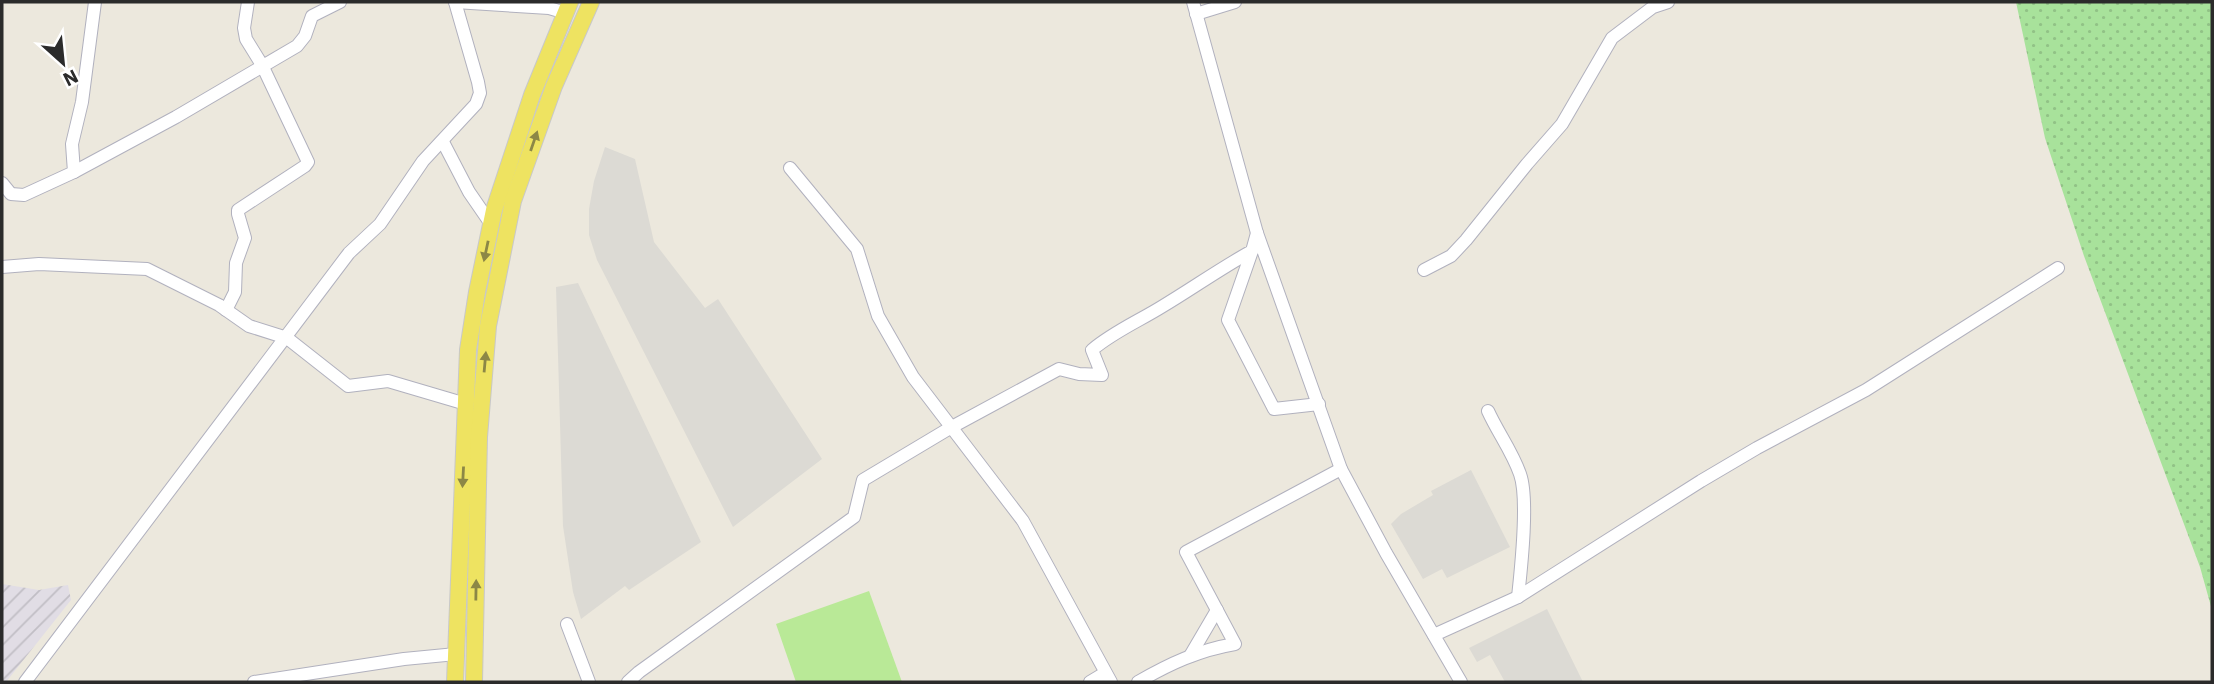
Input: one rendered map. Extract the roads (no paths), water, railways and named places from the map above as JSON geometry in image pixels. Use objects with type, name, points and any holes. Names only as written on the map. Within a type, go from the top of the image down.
[{"type":"main road","points":[[474,682],[479,437],[488,326],[513,201],[554,86],[591,2]]},
{"type":"main road","points":[[455,682],[468,350],[477,292],[491,224],[532,95],[568,8]]},
{"type":"main road","points":[[456,646],[475,639]]},
{"type":"street","points":[[74,172],[72,144],[82,102],[96,2]]},
{"type":"street","points":[[226,310],[234,292],[236,263],[245,238],[238,210],[308,162],[262,65],[246,40],[244,28],[248,2]]},
{"type":"street","points":[[2,183],[11,194],[24,195],[74,172],[176,117],[297,46],[305,36],[312,16],[340,2]]},
{"type":"street","points":[[25,682],[349,253],[380,224],[423,161],[476,104],[480,93],[472,54],[455,2],[568,8]]},
{"type":"street","points":[[1235,2],[1195,8],[1257,233],[1341,469],[1461,682]]},
{"type":"street","points":[[1424,270],[1451,256],[1459,248],[1562,124],[1612,38],[1653,7],[1668,2]]},
{"type":"street","points":[[443,142],[469,192],[491,224]]},
{"type":"street","points":[[790,168],[857,249],[878,316],[913,377],[1023,521],[1108,678],[1090,682]]},
{"type":"street","points":[[1257,233],[1228,320],[1274,410],[1319,404]]},
{"type":"street","points":[[628,682],[855,517],[863,480],[950,428],[1059,369],[1079,374],[1102,375],[1092,350],[1104,340],[1163,307],[1212,273],[1252,251]]},
{"type":"street","points":[[2,267],[38,264],[147,269],[226,310],[250,326],[287,338],[348,386],[388,381],[466,404]]},
{"type":"street","points":[[1434,635],[1518,597],[1702,481],[1766,443],[1866,390],[2058,268]]},
{"type":"street","points":[[1488,411],[1521,477],[1522,568],[1518,597]]},
{"type":"street","points":[[1138,682],[1190,656],[1215,647],[1235,644],[1186,552],[1341,469]]},
{"type":"street","points":[[1190,656],[1217,610]]},
{"type":"street","points":[[567,624],[589,682]]},
{"type":"street","points":[[254,682],[404,659],[456,646]]}]
